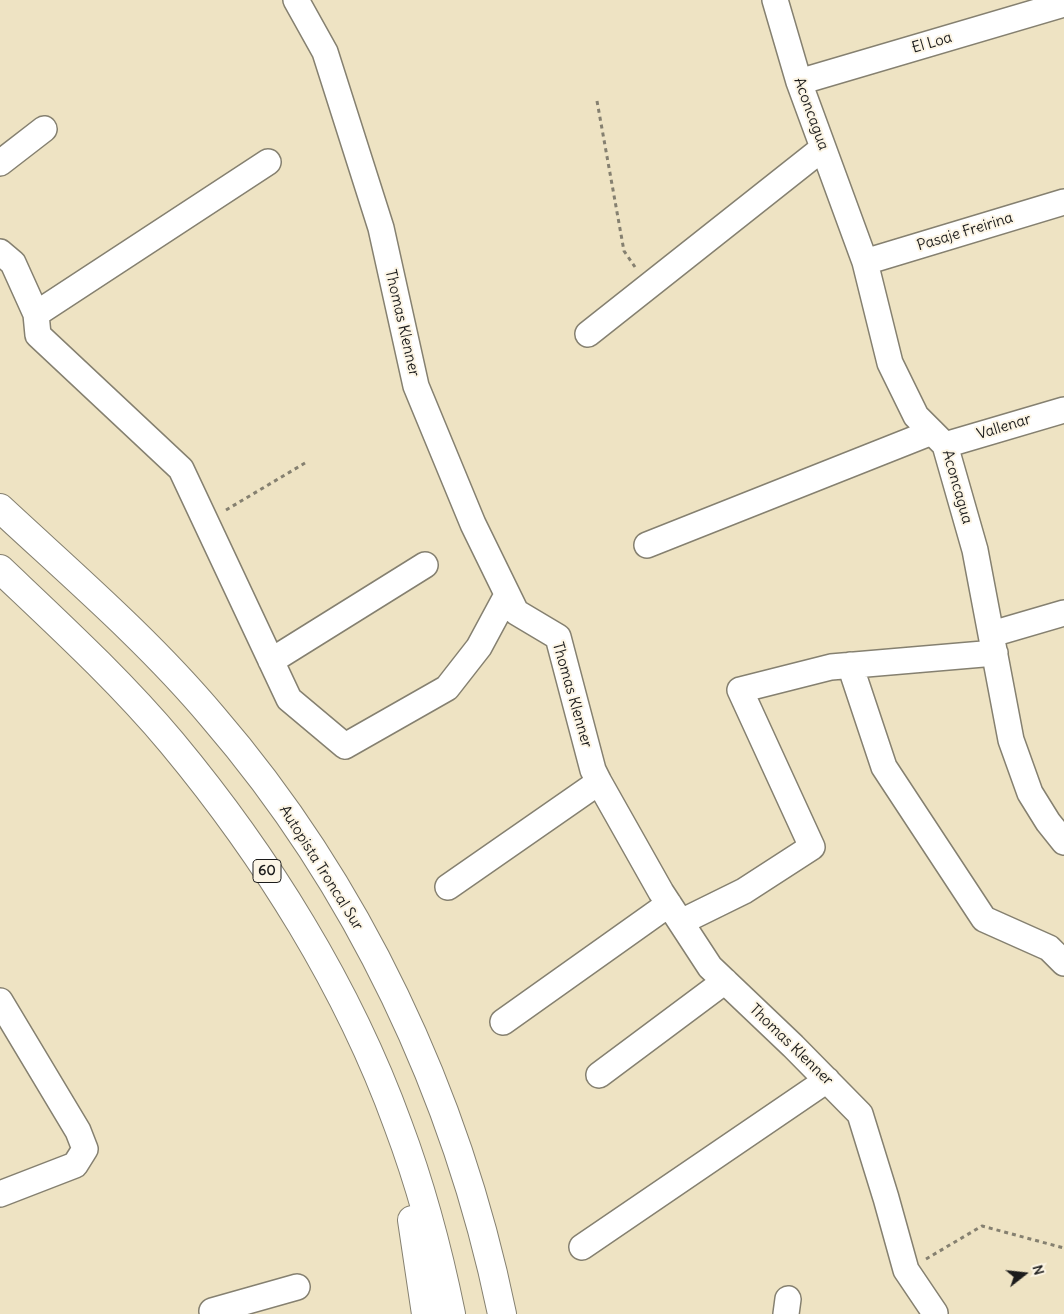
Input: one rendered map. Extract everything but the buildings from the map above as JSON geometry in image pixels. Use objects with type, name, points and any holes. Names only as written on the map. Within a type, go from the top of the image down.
[{"type":"highway","name":"Autopista Troncal Sur","points":[[0,508],[134,632],[212,714],[248,758],[313,850],[376,958],[406,1020],[433,1084],[458,1148],[478,1214],[502,1314]]},
{"type":"highway","name":"60","points":[[0,569],[86,650],[171,742],[248,842],[283,895],[316,950],[366,1048],[398,1124],[432,1233],[451,1314]]},
{"type":"highway","points":[[398,1124],[426,1314]]},
{"type":"street","name":"Thomas Klenner","points":[[296,0],[325,52],[381,228],[416,386],[473,524],[516,612],[558,637],[592,770],[675,913],[710,967],[860,1114],[906,1270],[934,1313]]},
{"type":"street","name":"Aconcagua","points":[[775,0],[799,82],[865,262],[890,363],[916,416],[938,438],[975,550],[1011,740],[1030,793],[1056,820],[1064,842]]},
{"type":"street","name":"El Loa","points":[[799,82],[1064,4]]},
{"type":"street","points":[[0,163],[44,129]]},
{"type":"street","points":[[588,334],[824,148]]},
{"type":"street","points":[[36,314],[268,162]]},
{"type":"street","name":"Pasaje Freirina","points":[[865,262],[1064,202]]},
{"type":"street","points":[[0,252],[13,263],[36,314],[38,335],[181,469],[289,699],[345,746],[447,688],[479,647],[507,595]]},
{"type":"street","name":"Vallenar","points":[[647,545],[938,438],[1064,410]]},
{"type":"street","points":[[271,661],[424,565]]},
{"type":"street","points":[[503,1022],[675,913],[744,891],[812,847],[740,690],[831,667],[994,644],[1064,612]]},
{"type":"street","points":[[850,665],[884,767],[984,919],[1049,948],[1064,963]]},
{"type":"street","points":[[448,886],[599,782]]},
{"type":"street","points":[[599,1075],[725,981]]},
{"type":"street","points":[[0,1001],[78,1131],[85,1149],[75,1165],[0,1194]]},
{"type":"street","points":[[582,1247],[827,1080]]},
{"type":"street","points":[[213,1314],[212,1311],[297,1287]]},
{"type":"path","points":[[597,101],[624,251],[649,286]]},
{"type":"path","points":[[206,521],[305,463]]},
{"type":"path","points":[[906,1270],[982,1226],[1064,1248]]}]
